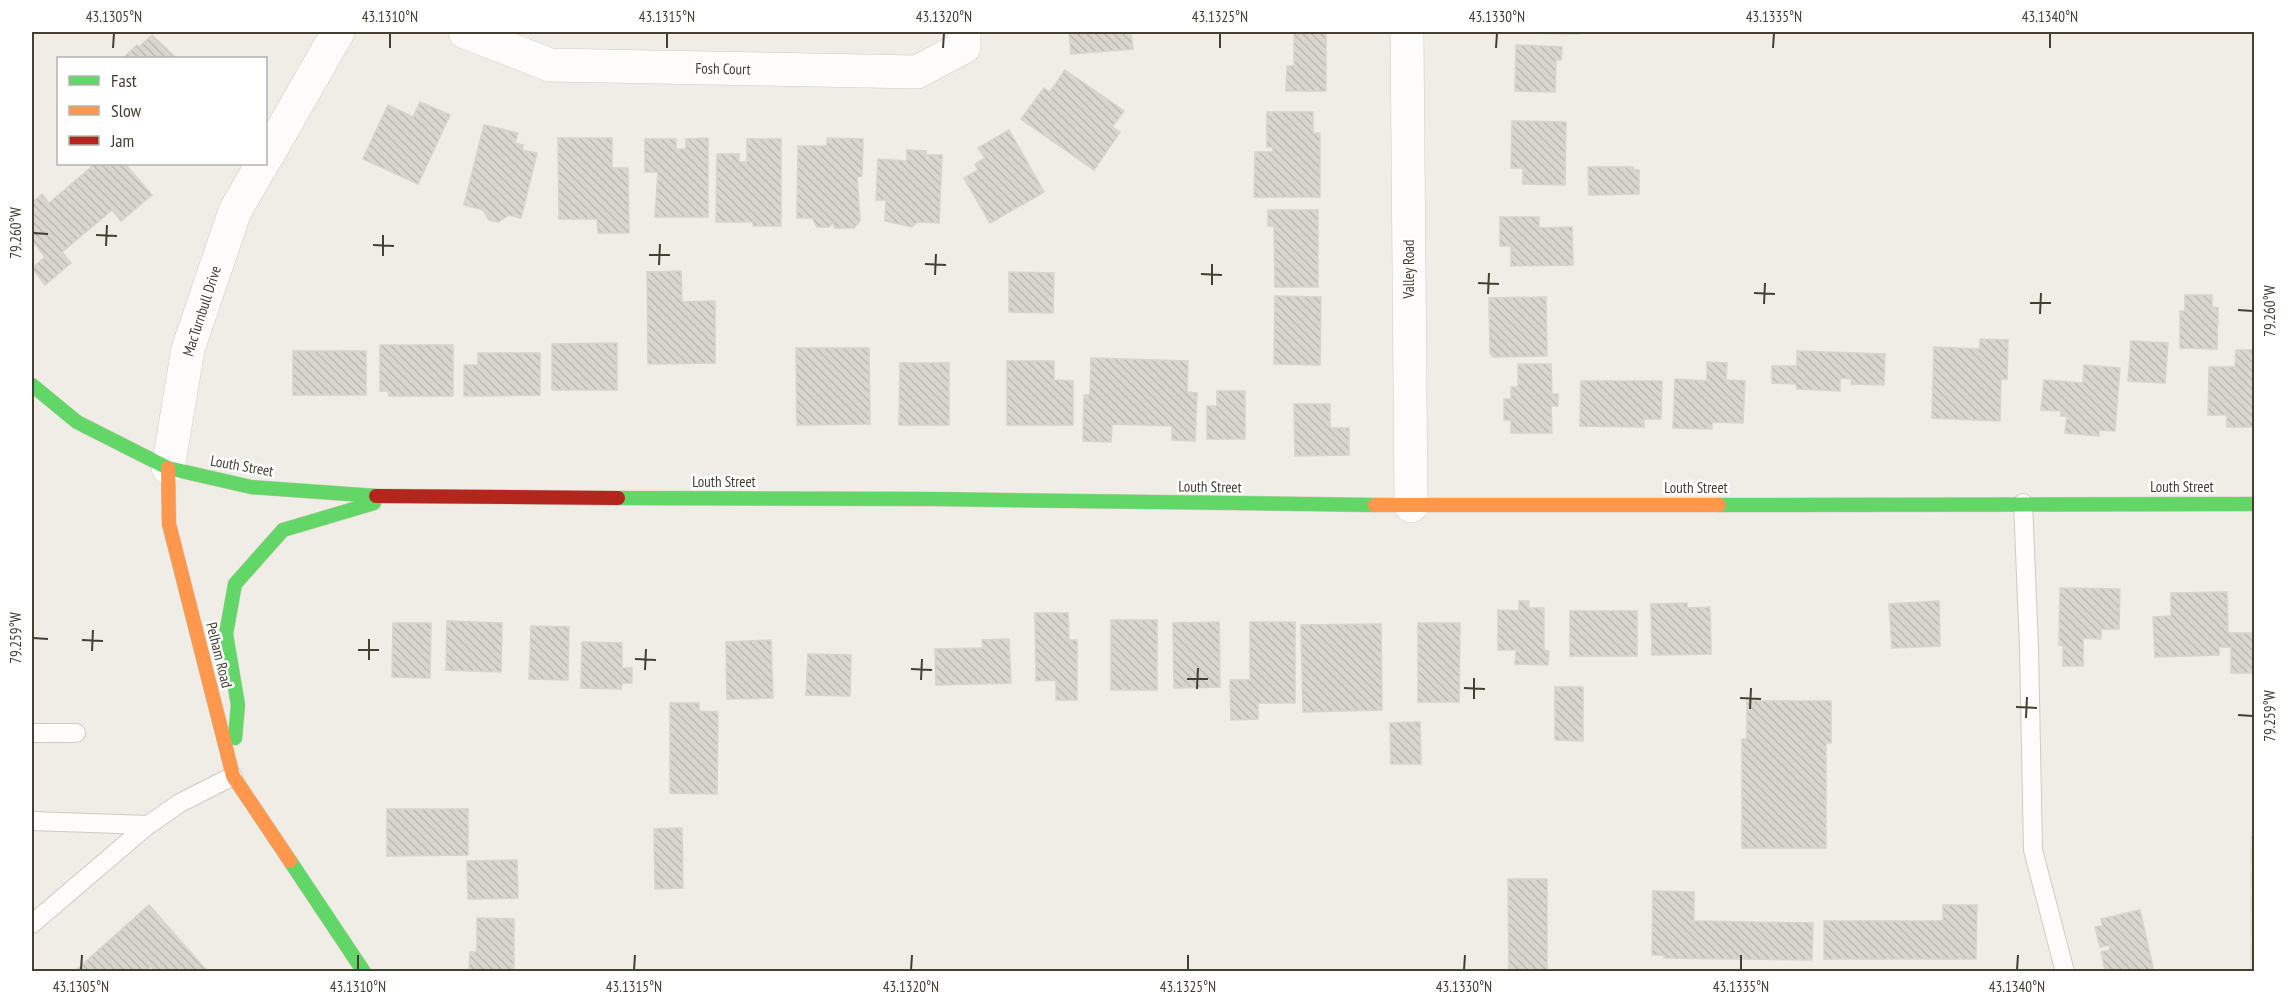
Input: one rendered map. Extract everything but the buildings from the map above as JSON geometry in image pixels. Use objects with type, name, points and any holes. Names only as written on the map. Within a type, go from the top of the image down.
[{"type":"main road","points":[[32,385],[77,422],[168,468]]},
{"type":"main road","name":"Louth Street","points":[[168,468],[251,487],[394,497],[933,499],[1411,506],[2254,504]]},
{"type":"main road","name":"Pelham Road","points":[[168,468],[169,524],[233,776],[364,972]]},
{"type":"main road","points":[[233,776],[238,705],[226,634],[235,585],[284,530],[394,497]]},
{"type":"street","points":[[267,156],[338,32]]},
{"type":"street","name":"Fosh Court","points":[[465,32],[550,65],[917,72],[964,47],[964,32]]},
{"type":"street","name":"Valley Road","points":[[1407,32],[1411,506]]},
{"type":"street","name":"MacTurnbull Drive","points":[[168,468],[188,349],[235,211],[261,165]]},
{"type":"lane","points":[[2023,503],[2029,647],[2033,850],[2065,972]]},
{"type":"lane","points":[[32,733],[76,733]]},
{"type":"lane","points":[[32,924],[148,825],[180,803],[233,776]]},
{"type":"lane","points":[[32,821],[148,825]]},
{"type":"green space","points":[[2250,836],[2254,836],[2254,972],[2250,971]]},
{"type":"traffic: fast","points":[[32,385],[77,422],[168,468],[251,487],[376,496]]},
{"type":"traffic: fast","points":[[618,498],[933,499],[1375,505]]},
{"type":"traffic: fast","points":[[235,738],[238,705],[226,634],[235,584],[283,530],[374,503]]},
{"type":"traffic: fast","points":[[1719,505],[2254,504]]},
{"type":"traffic: fast","points":[[290,861],[364,972]]},
{"type":"traffic: slow","points":[[168,468],[169,524],[233,776],[290,861]]},
{"type":"traffic: slow","points":[[1375,505],[1719,505]]},
{"type":"traffic: jam","points":[[376,496],[618,498]]}]
